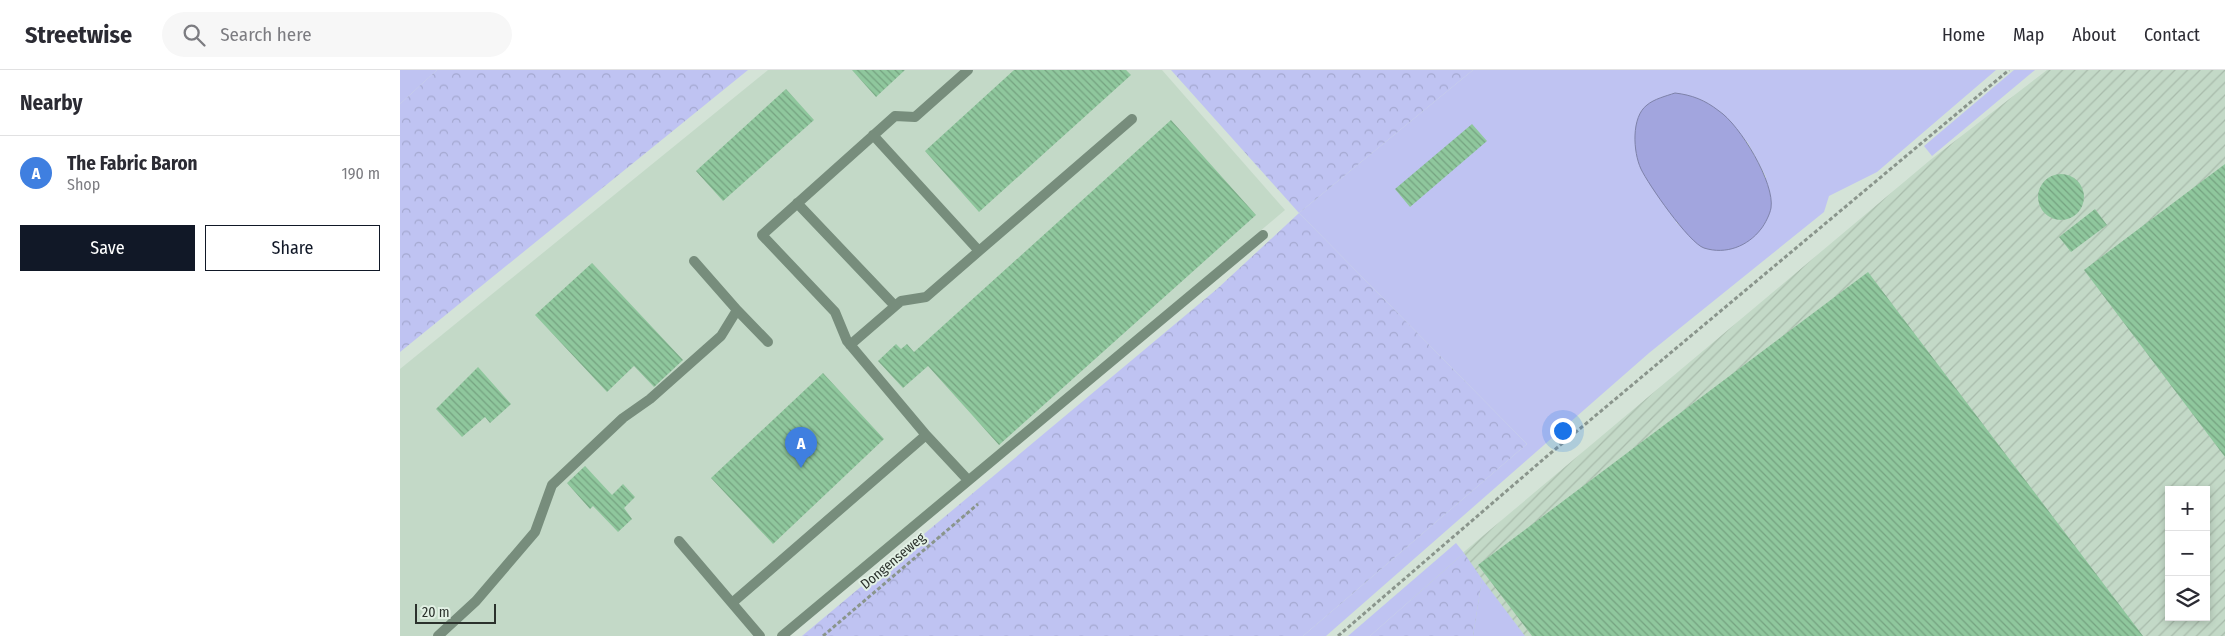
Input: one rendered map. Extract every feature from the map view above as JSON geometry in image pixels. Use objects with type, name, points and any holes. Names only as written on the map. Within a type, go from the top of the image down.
[{"type":"lane","points":[[968,70],[916,117],[895,116],[762,234],[835,312],[850,345],[926,435],[968,480]]},
{"type":"lane","points":[[850,345],[901,301],[926,297],[1132,119]]},
{"type":"lane","points":[[874,135],[979,251]]},
{"type":"lane","points":[[797,203],[895,306]]},
{"type":"lane","points":[[782,636],[1263,234]]},
{"type":"lane","points":[[694,261],[768,342]]},
{"type":"lane","points":[[438,636],[476,601],[535,532],[552,486],[623,418],[650,399],[721,336],[738,310]]},
{"type":"lane","points":[[732,603],[926,435]]},
{"type":"lane","points":[[679,541],[760,636]]},
{"type":"path","points":[[1338,636],[1546,456],[2009,70]]},
{"type":"path","name":"Dongenseweg","points":[[823,636],[978,504]]},
{"type":"shaded area","points":[[768,70],[1162,70],[1285,210],[780,636],[400,636],[400,369]]},
{"type":"shaded area","points":[[2047,70],[2225,70],[2225,636],[1439,636],[1409,598],[1929,161]]},
{"type":"shaded area","points":[[1675,93],[1703,101],[1727,118],[1746,141],[1768,184],[1771,208],[1763,227],[1750,240],[1736,248],[1712,250],[1697,244],[1679,225],[1652,187],[1638,162],[1635,135],[1638,118],[1642,110],[1650,103]]},
{"type":"green space","points":[[400,70],[437,70],[400,104]]},
{"type":"green space","points":[[437,70],[748,70],[400,352],[400,104]]},
{"type":"green space","points":[[1171,70],[1473,70],[1299,213]]},
{"type":"green space","points":[[1473,70],[1996,70],[1877,172],[1829,196],[1824,212],[1649,353],[1326,636],[1303,636],[1527,444],[1299,213]],"holes":[[[1721,112],[1748,143],[1766,177],[1730,249],[1703,248],[1676,222]]]},
{"type":"green space","points":[[2014,70],[2035,70],[1932,156],[1924,146]]},
{"type":"green space","points":[[1299,213],[1527,444],[1303,636],[802,636],[1217,289]]},
{"type":"green space","points":[[1456,543],[1464,553],[1370,636],[1348,636]]},
{"type":"green space","points":[[1464,553],[1482,579],[1473,636],[1370,636]]},
{"type":"green space","points":[[1482,579],[1525,636],[1473,636]]},
{"type":"building","points":[[852,70],[905,70],[876,97]]},
{"type":"building","points":[[1014,70],[1126,70],[1131,75],[979,212],[925,151]]},
{"type":"building","points":[[786,89],[814,120],[723,201],[696,171]]},
{"type":"building","points":[[1171,120],[1256,215],[999,445],[928,366],[903,388],[878,361],[896,344],[901,349],[907,344],[914,352]]},
{"type":"building","points":[[1472,124],[1487,141],[1410,207],[1395,189]]},
{"type":"building","points":[[2225,164],[2225,457],[2084,270]]},
{"type":"building","points":[[2066,174],[2078,180],[2083,188],[2083,206],[2078,214],[2070,219],[2056,220],[2044,214],[2039,206],[2038,192],[2044,180],[2052,175]]},
{"type":"building","points":[[2095,209],[2107,225],[2071,252],[2059,237]]},
{"type":"building","points":[[592,263],[683,360],[654,387],[634,366],[607,392],[535,315]]},
{"type":"building","points":[[1868,272],[2143,636],[1532,636],[1478,565]]},
{"type":"building","points":[[478,367],[511,404],[490,423],[485,417],[462,437],[436,409]]},
{"type":"building","points":[[823,373],[884,439],[773,544],[711,478]]},
{"type":"building","points":[[585,466],[612,495],[623,484],[635,497],[624,508],[632,519],[618,532],[593,506],[590,509],[567,483]]},
{"type":"place","name":"The Fabric Baron","points":[[801,468]]}]
